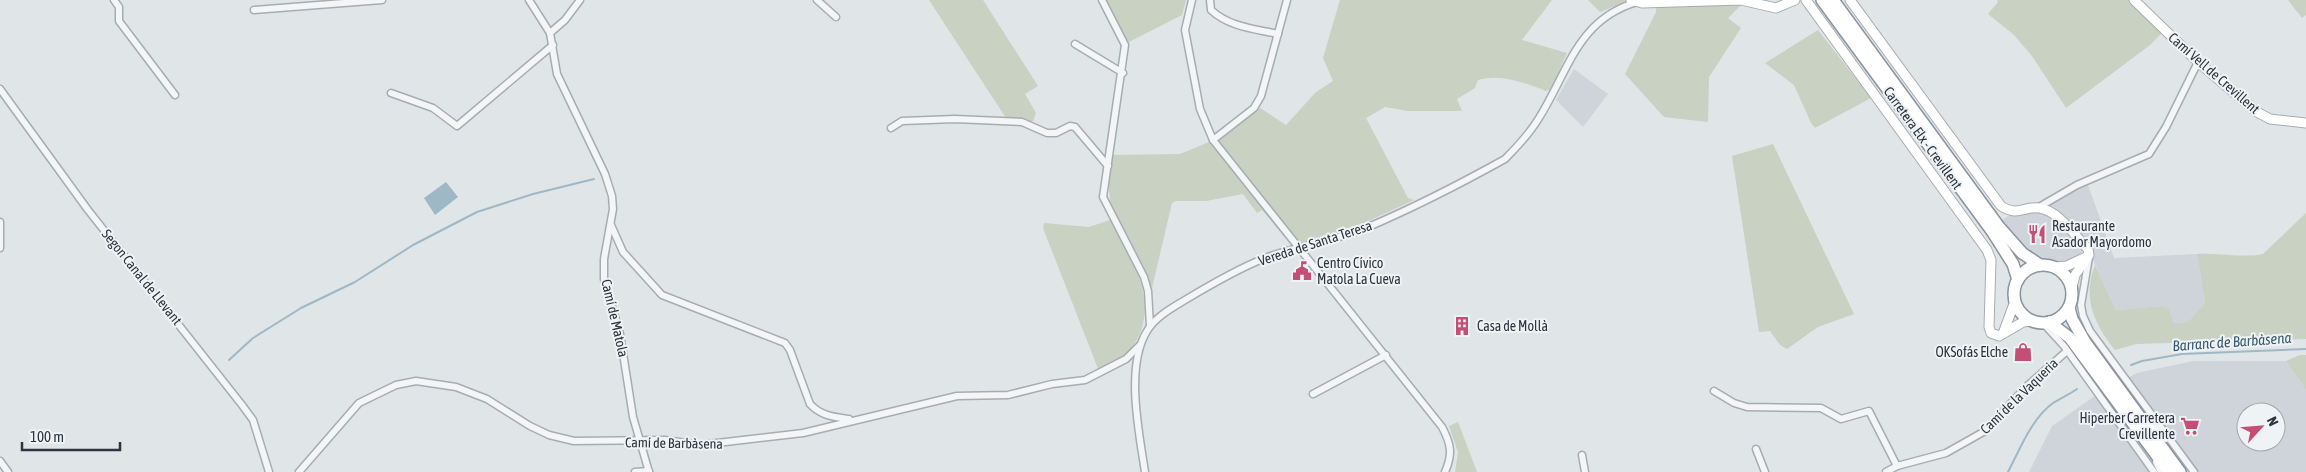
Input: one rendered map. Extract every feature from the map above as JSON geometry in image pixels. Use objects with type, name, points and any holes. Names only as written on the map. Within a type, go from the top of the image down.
[{"type":"highway","name":"Carretera Elx - Crevillent","points":[[1822,0],[1992,232],[2013,264],[2018,280]]},
{"type":"highway","name":"Carretera Elx - Crevillent","points":[[1833,0],[1999,227],[2022,253],[2040,265]]},
{"type":"highway","points":[[2042,322],[2063,315],[2069,308],[2072,288],[2069,280],[2055,267],[2040,265],[2026,270],[2018,280],[2015,301],[2022,314],[2042,322],[2070,338],[2169,472]]},
{"type":"highway","points":[[2069,308],[2072,319],[2081,336],[2180,472]]},
{"type":"street","points":[[114,0],[119,7],[119,21],[175,96]]},
{"type":"street","points":[[254,10],[382,0]]},
{"type":"street","name":"Camí de Matola","points":[[528,0],[550,33],[557,74],[605,174],[612,196],[604,259],[604,279],[620,334],[639,442],[649,471]]},
{"type":"street","points":[[550,33],[566,20],[580,0]]},
{"type":"street","points":[[818,0],[836,17]]},
{"type":"street","points":[[1102,0],[1125,45],[1123,73],[1104,196],[1144,277],[1148,291],[1150,326]]},
{"type":"street","points":[[1192,0],[1185,30],[1200,108],[1213,140],[1442,427],[1451,444],[1451,459],[1445,472]]},
{"type":"street","points":[[1210,0],[1211,10],[1216,15],[1238,26],[1278,34]]},
{"type":"street","points":[[1213,140],[1254,108],[1261,96],[1287,0]]},
{"type":"street","points":[[1637,1],[1741,0],[1776,8],[1795,0]]},
{"type":"street","points":[[1753,0],[1774,6],[1790,0]]},
{"type":"street","points":[[1806,0],[1987,250],[1991,260],[1989,327],[1995,336],[2023,322],[2042,322],[2067,351],[2154,472]]},
{"type":"street","points":[[1850,0],[2001,206],[2008,210],[2019,212],[2039,208],[2077,185],[2149,154],[2166,127],[2198,62]]},
{"type":"street","name":"Camí Vell de Crevillent","points":[[2134,0],[2198,62],[2257,112],[2270,119],[2306,124]]},
{"type":"street","name":"Vereda de Santa Teresa","points":[[1144,472],[1136,389],[1136,363],[1140,345],[1150,326],[1169,310],[1235,272],[1265,258],[1368,227],[1505,159],[1519,145],[1539,118],[1587,33],[1605,16],[1637,1]]},
{"type":"street","points":[[1075,44],[1123,73]]},
{"type":"street","points":[[390,93],[433,108],[457,126],[553,45]]},
{"type":"street","name":"Segon Canal de Llevant","points":[[0,89],[88,210],[253,420],[269,472]]},
{"type":"street","points":[[891,128],[902,121],[955,119],[1022,122],[1047,133],[1056,133],[1070,126],[1075,127],[1108,166]]},
{"type":"street","points":[[2039,208],[2059,218],[2088,249],[2089,255],[2081,293],[2083,316],[2090,331],[2194,472]]},
{"type":"street","points":[[0,222],[0,248]]},
{"type":"street","points":[[610,222],[614,236],[623,252],[662,295],[774,336],[785,343],[790,350],[810,404],[826,416],[854,420]]},
{"type":"street","points":[[2055,267],[2078,262],[2089,255]]},
{"type":"street","points":[[2072,288],[2075,275],[2089,255]]},
{"type":"street","points":[[2002,334],[2008,325],[2015,301]]},
{"type":"street","name":"Camí de Barbàsena","points":[[299,472],[359,403],[396,385],[416,381],[456,388],[487,399],[549,436],[574,441],[639,442],[664,440],[700,446],[803,433],[854,420],[885,415],[957,396],[1008,395],[1052,384],[1085,380],[1126,358],[1140,345]]},
{"type":"street","name":"Camí de la Vaqueria","points":[[1886,472],[1897,466],[1946,453],[1985,431],[2025,388],[2067,351]]},
{"type":"street","points":[[1314,394],[1386,355]]},
{"type":"street","points":[[1714,391],[1734,403],[1747,407],[1821,408],[1841,419],[1870,411],[1897,466]]},
{"type":"street","points":[[2126,399],[2182,456]]},
{"type":"street","points":[[2141,434],[2162,472]]},
{"type":"street","points":[[1756,449],[1765,472]]},
{"type":"street","points":[[1582,455],[1585,472]]},
{"type":"street","points":[[0,461],[8,472]]},
{"type":"street","points":[[635,472],[649,471]]},
{"type":"shaded area","points":[[1574,69],[1608,94],[1583,127],[1556,100]]},
{"type":"shaded area","points":[[2088,185],[2114,258],[2197,254],[2205,303],[2188,322],[2172,323],[2169,309],[2162,306],[2116,310],[2093,260],[2091,249],[2087,245],[2074,262],[2060,263],[2034,258],[2022,249],[2001,221],[2008,216],[2043,212],[2059,197]]},
{"type":"shaded area","points":[[2193,361],[2286,361],[2306,390],[2306,472],[2029,472],[2052,426],[2092,398],[2137,373]]},
{"type":"green space","points":[[929,0],[983,0],[1038,86],[1025,94],[1036,113],[1033,121],[1029,123],[1006,118]]},
{"type":"green space","points":[[1102,0],[1186,0],[1182,15],[1127,43]]},
{"type":"green space","points":[[1340,0],[1552,0],[1522,40],[1567,53],[1551,89],[1546,91],[1504,78],[1487,78],[1478,80],[1475,88],[1457,99],[1462,111],[1408,111],[1385,107],[1366,118],[1408,198],[1414,200],[1351,229],[1291,245],[1262,210],[1257,213],[1243,194],[1206,201],[1176,201],[1172,203],[1152,288],[1143,265],[1111,205],[1108,183],[1113,155],[1180,154],[1207,143],[1260,108],[1286,125],[1316,92],[1333,81],[1323,58]]},
{"type":"green space","points":[[1588,0],[1625,0],[1628,1],[1600,12]]},
{"type":"green space","points":[[1997,0],[2140,0],[2163,32],[2150,45],[2066,108],[2032,56],[2014,35],[1988,14],[1998,2]]},
{"type":"green space","points":[[2288,0],[2306,0],[2306,15],[2302,18]]},
{"type":"green space","points":[[1740,2],[1741,5],[1728,18],[1741,28],[1709,77],[1708,122],[1664,117],[1625,74],[1656,12],[1656,5]]},
{"type":"green space","points":[[1818,30],[1871,98],[1815,128],[1794,85],[1765,63]]},
{"type":"green space","points":[[1773,144],[1854,314],[1818,327],[1787,349],[1780,345],[1770,331],[1759,332],[1732,156]]},
{"type":"green space","points":[[2306,213],[2306,339],[2136,344],[2115,350],[2101,330],[2092,310],[2090,300],[2091,277],[2095,265],[2116,310],[2162,306],[2169,309],[2173,323],[2188,322],[2205,303],[2197,254],[2250,256],[2263,254]]},
{"type":"green space","points":[[1110,220],[1135,267],[1141,283],[1144,316],[1140,333],[1131,349],[1099,371],[1043,228],[1044,223],[1089,227]]},
{"type":"green space","points":[[2300,355],[2306,355],[2306,390],[2286,361]]},
{"type":"green space","points":[[1458,422],[1477,472],[1455,472],[1458,452],[1449,426]]},
{"type":"water","points":[[446,182],[458,197],[435,215],[424,198]]},
{"type":"waterway","points":[[229,360],[253,338],[301,308],[355,282],[413,245],[477,212],[533,194],[594,179]]},
{"type":"waterway","name":"Barranc de Barbàsena","points":[[2131,365],[2142,361],[2182,354],[2306,349]]},
{"type":"waterway","name":"Barranc de Barbàsena","points":[[2008,472],[2027,434],[2039,417],[2053,403],[2077,389]]},
{"type":"place","name":"Restaurante Asador Mayordomo","points":[[2037,234]]},
{"type":"place","name":"Centro Cívico Matola La Cueva","points":[[1302,271]]},
{"type":"place","name":"Casa de Mollà","points":[[1462,326]]},
{"type":"place","name":"OKSofás Elche","points":[[2023,352]]},
{"type":"place","name":"Hiperber Carretera Crevillente","points":[[2190,426]]}]
